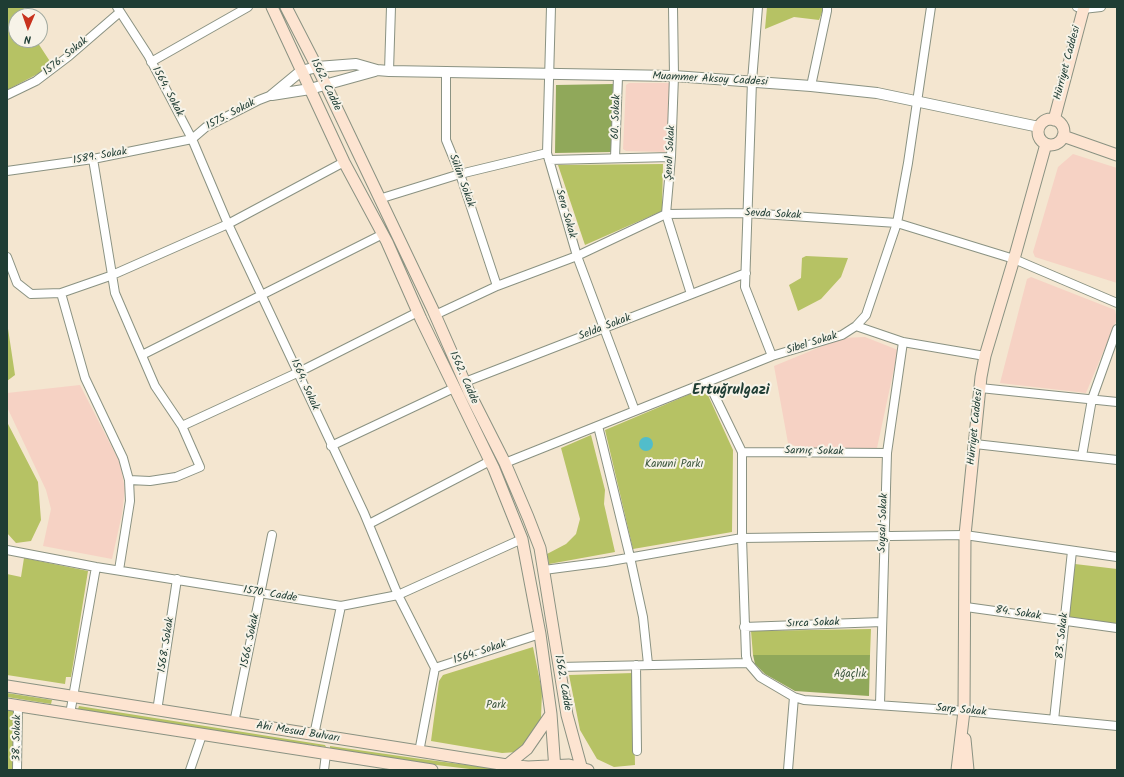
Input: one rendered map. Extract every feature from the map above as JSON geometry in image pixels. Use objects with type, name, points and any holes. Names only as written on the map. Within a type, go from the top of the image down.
[{"type":"main road","name":"1562. Cadde","points":[[272,7],[344,162],[383,234],[418,312],[490,461],[522,539],[540,634],[551,714],[555,768]]},
{"type":"main road","name":"1562. Cadde","points":[[286,7],[317,67],[435,315],[464,382],[505,463],[540,548],[558,667],[567,715],[584,769]]},
{"type":"main road","name":"Hürriyet Caddesi","points":[[1054,120],[1081,8]]},
{"type":"main road","points":[[1054,120],[1061,125],[1063,136],[1058,143],[1050,145],[1046,144],[1040,138],[1039,126],[1044,121],[1054,120]]},
{"type":"main road","points":[[1063,136],[1117,155]]},
{"type":"main road","name":"Hürriyet Caddesi","points":[[964,715],[966,607],[965,535],[980,388],[985,356],[1046,144]]},
{"type":"main road","name":"Ahi Mesud Bulvarı","points":[[7,686],[73,698],[507,765],[584,769]]},
{"type":"main road","name":"Ahi Mesud Bulvarı","points":[[7,704],[432,770]]},
{"type":"main road","points":[[507,765],[528,749],[551,714]]},
{"type":"main road","points":[[951,770],[957,765],[964,715]]},
{"type":"main road","points":[[964,715],[968,770]]},
{"type":"street","points":[[152,62],[248,7]]},
{"type":"street","points":[[390,7],[390,71]]},
{"type":"street","name":"Sera Sokak","points":[[551,7],[548,157],[577,256],[636,411]]},
{"type":"street","name":"Şenol Sokak","points":[[672,7],[674,76],[671,157],[666,214],[691,294]]},
{"type":"street","points":[[758,7],[752,81],[746,213],[745,287],[772,356]]},
{"type":"street","points":[[811,86],[827,7]]},
{"type":"street","name":"Sibel Sokak","points":[[505,463],[772,356],[842,335],[856,326],[866,315],[897,223],[908,163],[931,7]]},
{"type":"street","points":[[1081,8],[1102,7]]},
{"type":"street","name":"1564. Sokak","points":[[118,10],[152,62],[192,138],[228,224],[299,372],[331,446],[369,524],[398,595],[435,668],[540,634]]},
{"type":"street","name":"1576. Sokak","points":[[7,95],[36,81],[69,56],[118,10]]},
{"type":"street","points":[[272,95],[301,71],[317,67],[356,64],[377,70]]},
{"type":"street","points":[[272,95],[310,89],[377,70]]},
{"type":"street","name":"Muammer Aksoy Caddesi","points":[[377,70],[618,77],[674,76],[752,81],[877,93],[1039,126]]},
{"type":"street","name":"Sülün Sokak","points":[[446,73],[446,140],[460,174],[497,286]]},
{"type":"street","name":"60. Sokak","points":[[615,158],[618,77]]},
{"type":"street","name":"1575. Sokak","points":[[192,138],[206,127],[272,95]]},
{"type":"street","name":"1589. Sokak","points":[[7,171],[93,159],[192,138]]},
{"type":"street","points":[[379,199],[460,174],[548,157],[671,157]]},
{"type":"street","points":[[93,159],[110,276],[115,293],[156,386],[182,426],[200,467],[176,477],[150,481],[129,480]]},
{"type":"street","points":[[7,257],[17,283],[31,294],[61,293],[110,276],[228,224],[344,162]]},
{"type":"street","name":"Sevda Sokak","points":[[435,315],[497,286],[577,256],[666,214],[746,213],[897,223],[1014,259],[1117,303]]},
{"type":"street","points":[[142,355],[383,234]]},
{"type":"street","name":"Selda Sokak","points":[[464,382],[746,273]]},
{"type":"street","points":[[61,293],[85,378],[123,458],[129,480],[130,501],[119,570]]},
{"type":"street","points":[[182,426],[299,372],[418,312]]},
{"type":"street","points":[[856,326],[903,342],[985,356]]},
{"type":"street","points":[[1082,456],[1092,399],[1117,329]]},
{"type":"street","name":"Soysal Sokak","points":[[880,704],[886,453],[903,342]]},
{"type":"street","points":[[558,667],[748,663],[744,627],[742,452],[708,382]]},
{"type":"street","points":[[331,446],[454,388]]},
{"type":"street","points":[[980,388],[1117,402]]},
{"type":"street","points":[[598,426],[630,556],[643,617],[648,664]]},
{"type":"street","points":[[975,444],[1117,460]]},
{"type":"street","name":"Sarnıç Sokak","points":[[742,452],[886,453]]},
{"type":"street","points":[[369,524],[490,461]]},
{"type":"street","name":"1566. Sokak","points":[[234,723],[272,535]]},
{"type":"street","points":[[544,570],[605,562],[630,556],[742,538],[965,535],[1117,557]]},
{"type":"street","name":"1570. Cadde","points":[[7,550],[96,567],[341,606],[398,595],[522,539]]},
{"type":"street","name":"83. Sokak","points":[[1054,720],[1072,551]]},
{"type":"street","points":[[70,714],[96,567]]},
{"type":"street","name":"1568. Sokak","points":[[157,711],[177,579]]},
{"type":"street","points":[[314,735],[341,606]]},
{"type":"street","name":"84. Sokak","points":[[966,607],[1117,628]]},
{"type":"street","name":"Sırca Sokak","points":[[744,627],[882,622]]},
{"type":"street","name":"Sarp Sokak","points":[[748,663],[760,677],[794,697],[804,700],[880,704],[964,715],[1054,720],[1117,726]]},
{"type":"street","points":[[636,665],[636,751]]},
{"type":"street","points":[[420,752],[435,668]]},
{"type":"street","points":[[788,770],[794,697]]},
{"type":"street","name":"38. Sokak","points":[[17,770],[18,706]]},
{"type":"street","points":[[190,770],[202,735]]},
{"type":"street","points":[[324,770],[326,754]]},
{"type":"shaded area","points":[[629,83],[669,83],[672,87],[668,149],[665,152],[626,151],[623,149],[626,85]]},
{"type":"shaded area","points":[[1073,154],[1117,168],[1117,283],[1035,257],[1033,252],[1058,167]]},
{"type":"shaded area","points":[[1031,277],[1115,310],[1117,319],[1086,393],[1000,383],[1027,279]]},
{"type":"shaded area","points":[[865,337],[898,350],[877,448],[800,448],[788,443],[774,366],[842,338]]},
{"type":"shaded area","points":[[80,385],[120,463],[125,489],[122,514],[112,559],[43,546],[51,509],[46,490],[7,407],[7,393]]},
{"type":"green space","points":[[7,7],[24,7],[8,8],[8,48],[41,48],[53,66],[7,90]]},
{"type":"green space","points":[[767,7],[823,7],[823,10],[819,20],[794,17],[765,29]]},
{"type":"green space","points":[[613,84],[611,152],[555,153],[556,85]]},
{"type":"green space","points":[[663,164],[662,211],[585,245],[558,165]]},
{"type":"green space","points":[[806,256],[848,258],[841,277],[821,299],[798,311],[789,285],[801,278],[802,258]]},
{"type":"green space","points":[[7,322],[15,375],[7,381]]},
{"type":"green space","name":"Kanuni Parkı","points":[[702,389],[707,393],[733,450],[732,532],[633,549],[605,430]]},
{"type":"green space","points":[[7,422],[38,482],[41,520],[31,541],[16,543],[7,533]]},
{"type":"green space","points":[[591,435],[605,490],[604,504],[615,552],[549,564],[547,554],[566,544],[576,534],[580,519],[561,448]]},
{"type":"green space","points":[[24,558],[88,571],[71,677],[66,677],[65,684],[7,675],[7,574],[21,577]]},
{"type":"green space","points":[[1075,564],[1117,569],[1117,625],[1067,619]]},
{"type":"green space","points":[[871,629],[870,655],[753,655],[751,631]]},
{"type":"green space","name":"Park","points":[[533,647],[542,691],[541,718],[530,739],[518,752],[502,753],[431,741],[439,681],[443,675]]},
{"type":"green space","name":"Ağaçlık","points":[[753,655],[870,655],[869,696],[795,691],[765,674],[755,664]]},
{"type":"green space","points":[[633,673],[635,765],[614,767],[597,759],[580,730],[569,675]]},
{"type":"green space","points":[[7,693],[52,700],[51,704],[7,697]]},
{"type":"green space","points":[[79,706],[325,745],[326,747],[223,733],[78,709]]},
{"type":"green space","points":[[7,710],[14,711],[13,770],[7,770]]},
{"type":"green space","points":[[330,746],[506,770],[478,770],[420,763],[330,749]]},
{"type":"water","points":[[646,437],[651,439],[653,444],[651,449],[646,451],[641,449],[639,444],[641,439]]},
{"type":"district","name":"Ertuğrulgazi","points":[[731,391]]}]
